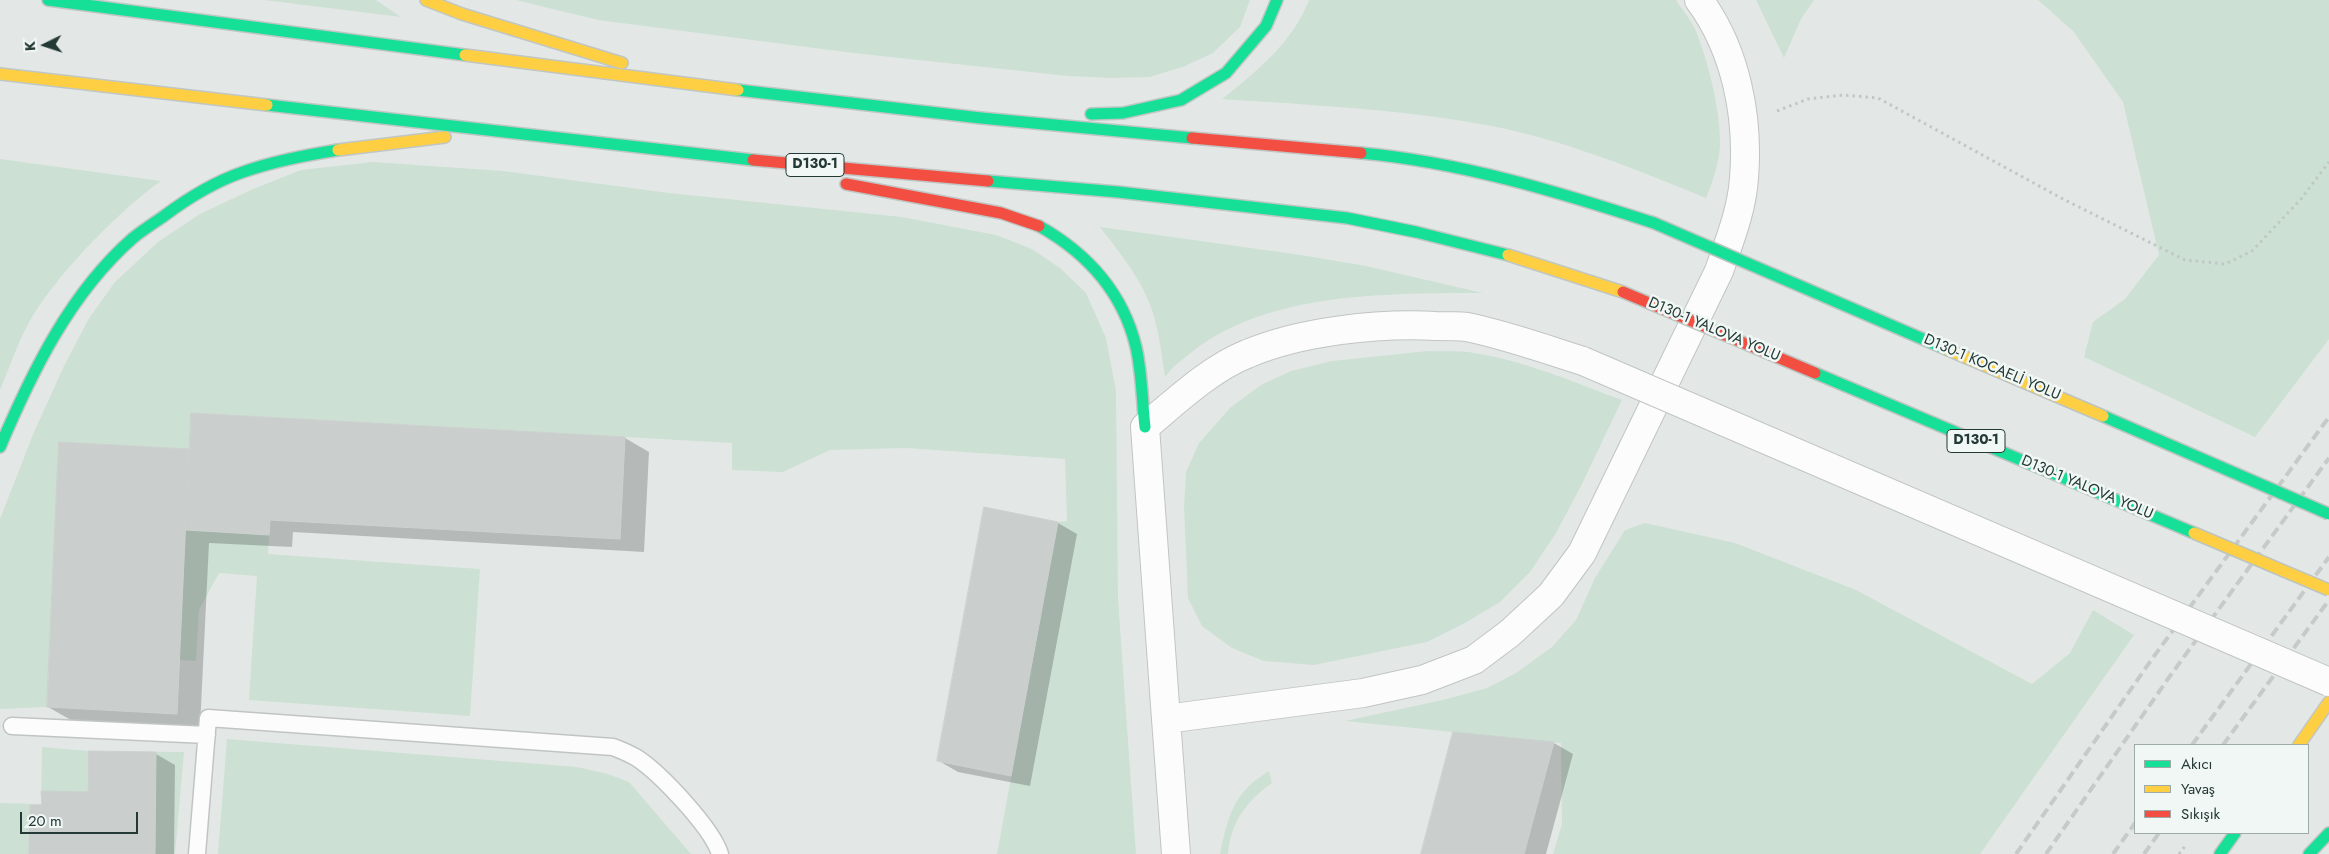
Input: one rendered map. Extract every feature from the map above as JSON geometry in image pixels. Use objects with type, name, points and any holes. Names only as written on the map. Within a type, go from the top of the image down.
[{"type":"main road","points":[[48,0],[700,86],[981,118],[1123,113],[1181,100],[1226,73],[1266,26],[1277,0]]},
{"type":"main road","points":[[426,0],[462,14],[700,86]]},
{"type":"main road","name":"D130-1","points":[[0,74],[484,132],[695,155]]},
{"type":"main road","name":"D130-1 KOCAELİ YOLU","points":[[981,118],[1370,154],[1432,163],[1595,203],[1654,223],[2329,514]]},
{"type":"main road","points":[[0,447],[36,367],[62,325],[96,278],[130,241],[209,185],[254,168],[300,156],[484,132]]},
{"type":"main road","points":[[695,155],[812,177]]},
{"type":"main road","name":"D130-1 YALOVA YOLU","points":[[695,155],[1118,192],[1347,218],[1416,232],[1527,260],[1623,292],[2329,590]]},
{"type":"main road","points":[[831,181],[1017,217],[1047,230],[1071,244],[1094,267],[1114,294],[1126,318],[1136,347],[1145,426]]},
{"type":"main road","points":[[2299,744],[2329,702]]},
{"type":"main road","points":[[2309,854],[2329,833]]},
{"type":"main road","points":[[2220,854],[2234,834]]},
{"type":"street","points":[[1166,720],[1363,693],[1422,680],[1474,660],[1510,633],[1552,594],[1582,553],[1719,271],[1734,224],[1744,179],[1743,125],[1734,65],[1715,21],[1699,0]]},
{"type":"street","points":[[1176,854],[1145,426],[1220,369],[1246,354],[1299,338],[1343,330],[1412,325],[1465,327],[1527,343],[1583,361],[2329,682]]},
{"type":"lane","points":[[198,854],[208,718],[613,747],[638,758],[662,780],[717,844],[720,854]]},
{"type":"lane","points":[[12,726],[207,735]]},
{"type":"path","points":[[1743,125],[1808,99],[1843,95],[1878,98],[2063,199],[2185,260],[2225,264],[2252,251],[2301,198],[2329,162]]},
{"type":"green space","points":[[264,0],[376,0],[401,17]]},
{"type":"green space","points":[[516,0],[1250,0],[1240,27],[1213,53],[1185,66],[1150,77],[1112,78],[1068,76],[853,53],[598,20]]},
{"type":"green space","points":[[1309,0],[1676,0],[1693,25],[1700,41],[1709,70],[1718,115],[1719,156],[1714,178],[1706,198],[1625,166],[1570,147],[1542,138],[1486,125],[1387,111],[1222,99],[1260,67],[1283,43],[1302,15]]},
{"type":"green space","points":[[1756,0],[1814,0],[1801,19],[1784,58]]},
{"type":"green space","points":[[2038,0],[2329,0],[2329,339],[2255,437],[2084,357],[2093,322],[2125,299],[2159,255],[2123,102],[2073,31]]},
{"type":"green space","points":[[0,159],[161,181],[112,222],[51,290],[27,326],[0,390]]},
{"type":"green space","points":[[373,162],[503,171],[669,193],[902,217],[996,235],[1032,249],[1060,268],[1086,293],[1106,338],[1116,391],[1118,599],[1136,854],[997,854],[1058,522],[1067,521],[1065,459],[906,448],[830,450],[783,472],[732,470],[732,443],[191,413],[189,449],[60,442],[47,707],[0,709],[0,519],[34,432],[64,366],[88,320],[115,282],[158,242],[200,214],[253,189],[301,170]]},
{"type":"green space","points":[[1100,227],[1366,266],[1483,293],[1372,296],[1296,306],[1259,316],[1226,330],[1187,355],[1165,377],[1157,329],[1149,301],[1130,268]]},
{"type":"green space","points":[[1428,351],[1468,352],[1512,361],[1622,400],[1581,486],[1556,533],[1530,572],[1500,602],[1465,623],[1427,642],[1314,665],[1264,661],[1232,648],[1202,626],[1188,598],[1184,506],[1186,472],[1199,443],[1230,408],[1261,385],[1291,371],[1332,361]]},
{"type":"green space","points":[[1645,523],[1735,543],[1856,590],[2032,684],[2070,653],[2093,610],[2134,635],[1980,854],[1553,854],[1562,824],[1561,743],[1345,721],[1447,699],[1487,688],[1516,673],[1552,647],[1576,620],[1595,578],[1625,530]]},
{"type":"green space","points":[[186,530],[269,535],[268,554],[480,569],[470,716],[249,700],[257,576],[219,573],[199,610],[196,661],[179,660]]},
{"type":"green space","points":[[227,739],[577,767],[608,774],[629,782],[691,854],[218,854]]},
{"type":"green space","points":[[42,747],[89,751],[184,752],[175,854],[0,854],[0,803],[41,804]]},
{"type":"green space","points":[[1269,771],[1272,783],[1255,797],[1242,813],[1233,832],[1228,854],[1220,854],[1226,828],[1234,806],[1248,787]]},
{"type":"building","points":[[191,413],[625,437],[620,539],[270,520],[269,535],[186,530]]},
{"type":"building","points":[[59,442],[189,449],[177,714],[47,707]]},
{"type":"building","points":[[984,507],[1058,522],[1011,776],[937,761]]},
{"type":"building","points":[[1453,732],[1554,742],[1524,854],[1421,854]]},
{"type":"building","points":[[89,751],[156,752],[155,854],[29,854],[30,805],[42,805],[41,791],[88,792]]},
{"type":"railway","points":[[2016,854],[2152,659],[2329,417]]},
{"type":"railway","points":[[2046,854],[2170,676],[2329,458]]},
{"type":"railway","points":[[2193,744],[2329,557]]},
{"type":"railway","points":[[2224,744],[2329,600]]},
{"type":"railway","points":[[2113,854],[2134,824]]},
{"type":"railway","points":[[2144,854],[2158,834]]},
{"type":"traffic: fast","points":[[48,0],[465,55]]},
{"type":"traffic: fast","points":[[1091,114],[1123,113],[1181,100],[1226,73],[1266,26],[1277,0]]},
{"type":"traffic: fast","points":[[738,90],[981,118],[1192,138]]},
{"type":"traffic: fast","points":[[267,105],[753,160]]},
{"type":"traffic: fast","points":[[0,447],[25,390],[55,335],[90,283],[133,238],[192,197],[232,176],[302,156],[338,150]]},
{"type":"traffic: fast","points":[[1361,153],[1398,157],[1472,171],[1582,200],[1654,223]]},
{"type":"traffic: fast","points":[[988,181],[1118,192],[1347,218],[1416,232],[1508,255]]},
{"type":"traffic: fast","points":[[1654,223],[1946,349]]},
{"type":"traffic: fast","points":[[1039,226],[1073,249],[1087,262],[1101,276],[1122,309],[1130,327],[1138,357],[1145,427]]},
{"type":"traffic: fast","points":[[1815,373],[2194,533]]},
{"type":"traffic: fast","points":[[2103,416],[2329,514]]},
{"type":"traffic: fast","points":[[2309,854],[2329,833]]},
{"type":"traffic: fast","points":[[2220,854],[2234,834]]},
{"type":"traffic: slow","points":[[426,0],[462,14],[622,63]]},
{"type":"traffic: slow","points":[[465,55],[738,90]]},
{"type":"traffic: slow","points":[[0,74],[267,105]]},
{"type":"traffic: slow","points":[[338,150],[445,137]]},
{"type":"traffic: slow","points":[[1508,255],[1623,292]]},
{"type":"traffic: slow","points":[[1946,349],[2103,416]]},
{"type":"traffic: slow","points":[[2194,533],[2329,590]]},
{"type":"traffic: slow","points":[[2300,744],[2329,702]]},
{"type":"traffic: jam","points":[[1192,138],[1361,153]]},
{"type":"traffic: jam","points":[[753,160],[988,181]]},
{"type":"traffic: jam","points":[[846,184],[1001,213],[1039,226]]},
{"type":"traffic: jam","points":[[1623,292],[1815,373]]}]
